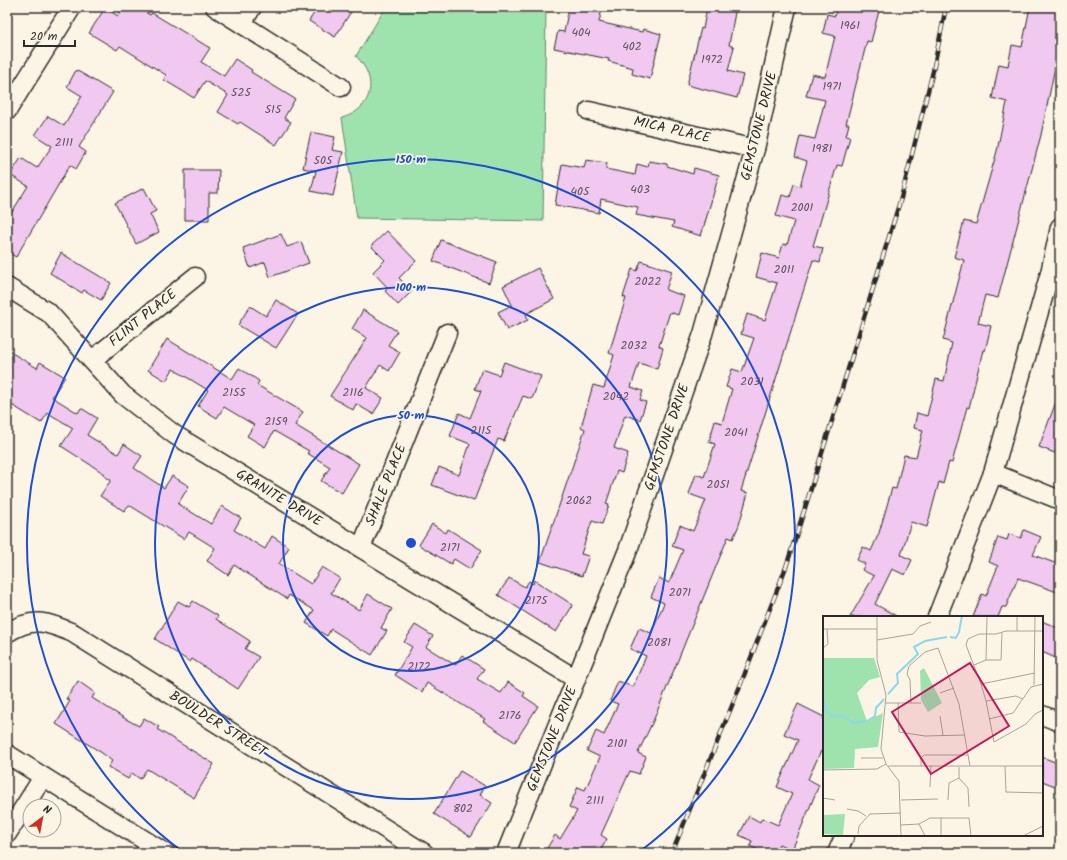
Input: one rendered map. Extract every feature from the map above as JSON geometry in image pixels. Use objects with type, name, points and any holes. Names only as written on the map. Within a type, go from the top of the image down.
[{"type":"street","points":[[7,111],[72,7]]},
{"type":"street","points":[[215,7],[341,87]]},
{"type":"street","points":[[242,24],[252,7]]},
{"type":"street","name":"GEMSTONE DRIVE","points":[[506,853],[628,550],[703,334],[756,149],[787,7]]},
{"type":"street","name":"MICA PLACE","points":[[588,111],[756,149]]},
{"type":"street","points":[[937,616],[993,473],[1055,275],[1060,227]]},
{"type":"street","name":"FLINT PLACE","points":[[92,360],[195,277]]},
{"type":"street","name":"GRANITE DRIVE","points":[[7,287],[49,313],[123,396],[175,435],[576,679]]},
{"type":"street","name":"SHALE PLACE","points":[[361,548],[447,333]]},
{"type":"street","points":[[993,473],[1060,500]]},
{"type":"street","name":"BOULDER STREET","points":[[7,633],[33,621],[51,623],[73,633],[424,853]]},
{"type":"street","points":[[1043,715],[1060,722]]},
{"type":"street","points":[[7,754],[165,853]]},
{"type":"street","points":[[7,834],[42,776]]},
{"type":"street","points":[[837,853],[845,836]]},
{"type":"green space","points":[[386,7],[546,7],[543,221],[357,218],[342,118],[352,114],[360,108],[366,100],[370,83],[368,74],[356,56]]},
{"type":"building","points":[[123,7],[137,7],[150,15],[152,13],[210,48],[201,62],[224,76],[235,59],[252,70],[251,72],[295,99],[284,118],[291,122],[276,145],[240,122],[238,124],[218,112],[228,95],[205,81],[194,98],[164,80],[166,75],[120,46],[117,50],[89,33],[105,8],[118,16]]},
{"type":"building","points":[[318,7],[354,7],[335,37],[309,21]]},
{"type":"building","points":[[569,7],[602,9],[599,22],[642,32],[643,29],[661,34],[650,79],[632,74],[633,68],[608,61],[609,59],[554,48],[558,31],[564,32]]},
{"type":"building","points":[[707,7],[736,7],[729,45],[734,47],[728,71],[743,75],[737,98],[687,85],[701,28],[703,29]]},
{"type":"building","points":[[837,7],[880,7],[871,42],[867,41],[846,124],[849,124],[846,136],[850,137],[842,166],[837,165],[813,246],[823,248],[820,262],[813,260],[741,491],[748,493],[739,525],[733,539],[728,537],[654,719],[638,753],[646,757],[639,774],[630,771],[601,835],[607,839],[599,853],[544,853],[555,835],[560,839],[577,811],[569,807],[578,787],[585,790],[600,757],[587,751],[596,731],[604,735],[618,704],[610,701],[618,681],[633,687],[646,656],[630,649],[639,628],[651,633],[664,603],[651,597],[659,578],[669,583],[683,550],[672,546],[680,525],[693,531],[706,500],[689,494],[696,474],[704,477],[715,444],[709,442],[715,421],[722,423],[732,389],[726,387],[732,369],[742,372],[754,338],[741,334],[747,314],[765,320],[777,283],[756,277],[762,253],[779,258],[783,244],[787,245],[794,221],[776,216],[782,195],[790,197],[794,184],[800,186],[807,161],[795,157],[800,136],[815,139],[825,100],[806,96],[812,74],[825,77],[835,36],[823,33],[827,14],[835,16]]},
{"type":"building","points":[[1030,7],[1057,7],[1056,12],[1060,13],[1060,43],[1041,135],[998,298],[985,295],[978,323],[991,326],[985,351],[983,350],[969,408],[967,407],[952,463],[949,462],[943,484],[939,482],[927,527],[911,522],[901,555],[912,560],[905,575],[892,569],[875,604],[896,616],[851,616],[874,576],[862,570],[865,564],[857,560],[863,547],[871,551],[879,533],[892,488],[896,489],[904,455],[916,457],[923,430],[914,428],[917,413],[927,416],[936,379],[944,381],[952,343],[943,340],[964,260],[954,257],[964,221],[976,224],[997,151],[1007,102],[992,98],[999,64],[1008,66],[1012,45],[1022,47]]},
{"type":"building","points":[[76,70],[113,92],[79,147],[86,152],[76,169],[70,165],[16,257],[7,252],[7,209],[12,212],[28,186],[10,175],[21,158],[37,168],[52,146],[35,135],[48,116],[64,126],[82,96],[67,87]]},
{"type":"building","points":[[311,132],[335,137],[332,150],[343,152],[333,196],[311,191],[316,171],[303,168]]},
{"type":"building","points":[[586,160],[607,163],[606,169],[635,175],[637,164],[648,167],[649,161],[667,164],[667,166],[693,174],[694,168],[719,175],[701,236],[672,227],[674,222],[636,215],[638,207],[601,199],[599,213],[555,205],[562,164],[584,168]]},
{"type":"building","points":[[185,170],[219,170],[218,193],[209,193],[209,220],[185,220]]},
{"type":"building","points":[[144,188],[156,211],[150,214],[159,232],[136,244],[115,203]]},
{"type":"building","points":[[387,231],[416,261],[399,278],[412,291],[398,305],[385,291],[388,288],[373,272],[385,260],[371,246]]},
{"type":"building","points":[[281,234],[287,247],[301,242],[309,263],[270,277],[265,262],[250,268],[243,248]]},
{"type":"building","points":[[441,240],[497,262],[489,283],[433,261]]},
{"type":"building","points":[[61,253],[111,283],[101,300],[84,290],[82,293],[50,273]]},
{"type":"building","points":[[641,261],[672,271],[666,290],[684,296],[678,315],[670,312],[659,346],[663,348],[657,369],[639,363],[631,387],[643,391],[640,400],[646,402],[640,420],[625,415],[614,448],[628,453],[622,473],[617,471],[606,504],[609,505],[602,524],[592,521],[581,554],[589,556],[582,576],[540,562],[585,429],[581,427],[593,385],[604,388],[614,355],[609,353],[626,298],[623,297],[632,269],[637,271]]},
{"type":"building","points":[[538,268],[554,299],[526,314],[528,320],[507,330],[498,312],[512,305],[503,286]]},
{"type":"building","points":[[276,300],[298,314],[276,348],[238,325],[250,306],[266,316]]},
{"type":"building","points":[[363,310],[397,331],[388,345],[400,352],[389,371],[380,365],[366,388],[383,398],[373,414],[356,404],[353,410],[330,396],[367,338],[352,329]]},
{"type":"building","points":[[167,339],[232,379],[239,368],[259,381],[257,385],[303,412],[295,425],[359,464],[342,493],[321,481],[330,467],[307,453],[309,451],[274,431],[265,447],[247,436],[254,425],[224,407],[217,418],[198,406],[208,390],[173,369],[166,381],[148,370]]},
{"type":"building","points":[[7,350],[37,368],[40,362],[65,377],[52,397],[78,413],[81,408],[97,418],[87,435],[118,454],[124,444],[142,456],[134,468],[164,488],[172,476],[189,486],[178,504],[211,524],[222,506],[241,518],[234,530],[265,549],[272,536],[289,547],[279,564],[311,584],[322,567],[340,578],[331,593],[359,610],[368,594],[392,609],[381,628],[387,631],[372,655],[331,629],[327,636],[306,623],[314,610],[289,595],[287,599],[234,565],[228,575],[207,561],[215,548],[189,532],[184,539],[129,505],[124,511],[100,496],[111,480],[104,476],[105,474],[61,446],[73,428],[48,413],[41,423],[7,402]]},
{"type":"building","points":[[504,362],[541,376],[532,399],[523,396],[504,441],[498,439],[474,501],[432,485],[439,467],[459,475],[470,444],[450,436],[459,413],[470,418],[481,391],[475,389],[482,369],[499,375]]},
{"type":"building","points":[[1060,394],[1060,455],[1039,447]]},
{"type":"building","points":[[432,524],[446,533],[448,529],[482,550],[470,569],[454,559],[451,564],[419,545]]},
{"type":"building","points":[[1024,530],[1041,537],[1033,555],[1060,565],[1060,593],[1018,578],[1006,607],[1002,607],[998,616],[973,616],[982,594],[986,596],[998,566],[989,562],[998,537],[1007,540],[1009,534],[1021,538]]},
{"type":"building","points":[[509,578],[525,587],[529,581],[533,584],[534,580],[573,605],[556,632],[498,595]]},
{"type":"building","points":[[178,601],[189,607],[193,601],[218,616],[216,619],[250,641],[245,649],[259,657],[238,689],[192,659],[190,662],[155,639]]},
{"type":"building","points":[[1043,621],[1060,629],[1060,660],[1043,652]]},
{"type":"building","points":[[415,625],[433,636],[426,647],[455,665],[462,655],[484,669],[477,679],[501,693],[508,682],[525,693],[523,696],[538,706],[515,742],[483,721],[485,719],[427,683],[422,692],[395,675],[412,647],[404,642]]},
{"type":"building","points":[[78,681],[95,693],[92,698],[124,718],[139,726],[144,718],[159,727],[157,729],[214,764],[194,798],[147,769],[140,779],[132,773],[128,779],[108,767],[112,761],[102,753],[56,724],[70,701],[66,699]]},
{"type":"building","points":[[798,704],[823,716],[823,752],[821,751],[808,779],[819,785],[792,850],[779,844],[775,853],[764,853],[750,846],[752,841],[739,835],[749,816],[760,822],[762,818],[778,825],[792,794],[777,787],[798,740],[784,734]]},
{"type":"building","points":[[1043,757],[1060,764],[1060,788],[1043,781]]},
{"type":"building","points":[[460,771],[485,786],[480,795],[492,803],[471,837],[434,814]]},
{"type":"railway","points":[[672,853],[740,686],[786,567],[901,198],[933,71],[946,7]]}]
